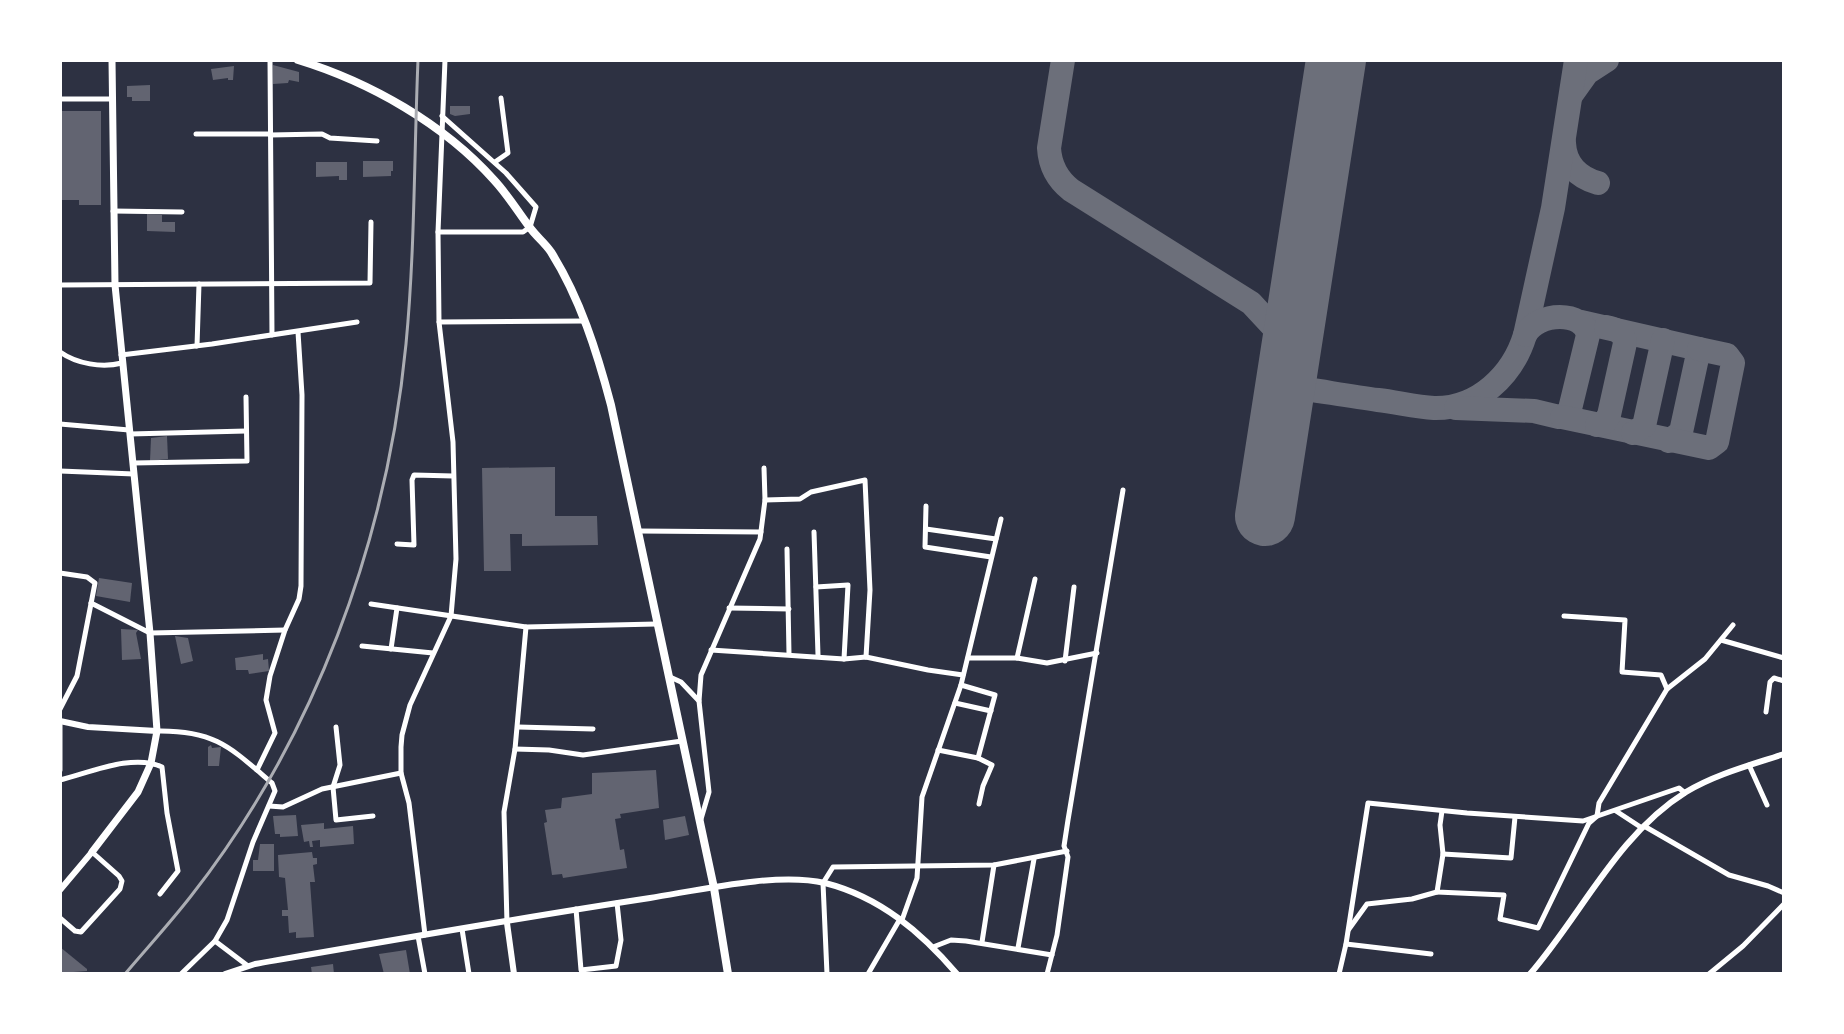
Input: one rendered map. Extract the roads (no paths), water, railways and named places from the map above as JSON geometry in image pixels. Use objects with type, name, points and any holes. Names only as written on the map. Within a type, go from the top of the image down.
[{"type":"main road","points":[[92,852],[129,807],[151,763],[157,731],[115,285],[112,60]]},
{"type":"main road","points":[[298,60],[352,80],[396,102],[445,137],[491,177],[550,251],[585,321],[596,348],[611,405],[714,888],[728,971]]},
{"type":"street","points":[[270,60],[272,335]]},
{"type":"street","points":[[425,974],[411,817],[401,773],[404,722],[451,616],[456,559],[453,442],[439,322],[438,232],[445,60]]},
{"type":"street","points":[[495,162],[508,153],[501,98]]},
{"type":"street","points":[[60,99],[113,99]]},
{"type":"street","points":[[438,232],[523,232],[530,227],[536,207],[495,162],[442,116]]},
{"type":"street","points":[[196,134],[322,134],[355,142],[377,141]]},
{"type":"street","points":[[113,211],[182,212]]},
{"type":"street","points":[[60,285],[370,283],[371,222]]},
{"type":"street","points":[[197,346],[199,284]]},
{"type":"street","points":[[439,322],[585,321]]},
{"type":"street","points":[[60,352],[76,361],[109,366],[122,359],[357,322]]},
{"type":"street","points":[[257,770],[275,733],[266,700],[270,676],[301,586],[302,409],[298,332]]},
{"type":"street","points":[[133,463],[247,461],[246,397]]},
{"type":"street","points":[[60,424],[130,432],[246,431]]},
{"type":"street","points":[[700,824],[709,792],[699,701],[701,675],[761,532],[765,500],[764,468]]},
{"type":"street","points":[[60,471],[134,474]]},
{"type":"street","points":[[397,544],[414,545],[414,475],[454,476]]},
{"type":"street","points":[[765,500],[800,499],[811,492],[865,480],[870,590],[866,657]]},
{"type":"street","points":[[1047,974],[1068,857],[1064,846],[1123,490]]},
{"type":"street","points":[[926,506],[925,547],[991,557]]},
{"type":"street","points":[[868,974],[912,899],[919,867],[920,807],[961,685],[1001,519]]},
{"type":"street","points":[[926,529],[996,539]]},
{"type":"street","points":[[638,531],[761,532]]},
{"type":"street","points":[[814,532],[818,655]]},
{"type":"street","points":[[787,549],[789,654]]},
{"type":"street","points":[[60,573],[87,577],[95,583],[77,676],[60,709]]},
{"type":"street","points":[[1017,658],[1035,579]]},
{"type":"street","points":[[816,587],[848,585],[844,659]]},
{"type":"street","points":[[1065,661],[1074,587]]},
{"type":"street","points":[[91,603],[150,633],[285,630]]},
{"type":"street","points":[[371,604],[526,627],[656,624]]},
{"type":"street","points":[[391,649],[397,608]]},
{"type":"street","points":[[729,608],[789,609]]},
{"type":"street","points":[[1564,616],[1625,620],[1622,672],[1661,675],[1667,689]]},
{"type":"street","points":[[1349,930],[1367,904],[1412,899],[1437,892],[1504,895],[1500,919],[1538,928],[1589,823],[1597,816],[1599,803],[1667,689],[1705,659],[1733,625]]},
{"type":"street","points":[[514,974],[507,923],[504,812],[518,727],[526,627]]},
{"type":"street","points":[[1721,640],[1784,658]]},
{"type":"street","points":[[362,646],[433,653]]},
{"type":"street","points":[[711,650],[844,659],[866,657],[963,675]]},
{"type":"street","points":[[968,658],[1017,658],[1047,663],[1097,653]]},
{"type":"street","points":[[668,677],[681,682],[699,701]]},
{"type":"street","points":[[1766,712],[1770,682],[1774,678],[1784,681]]},
{"type":"street","points":[[961,685],[995,695],[978,758]]},
{"type":"street","points":[[955,703],[991,711]]},
{"type":"street","points":[[60,770],[60,722],[215,740],[238,753],[272,783],[275,791],[243,869],[227,920],[215,941],[181,974]]},
{"type":"street","points":[[336,727],[340,765],[333,787],[336,820],[373,816]]},
{"type":"street","points":[[518,727],[593,729]]},
{"type":"street","points":[[515,749],[583,755],[682,741]]},
{"type":"street","points":[[938,750],[978,758],[992,765],[979,804]]},
{"type":"street","points":[[1530,974],[1613,862],[1643,827],[1685,793],[1749,765],[1784,754]]},
{"type":"street","points":[[60,780],[123,765],[151,763],[162,767],[178,871],[160,894]]},
{"type":"street","points":[[1749,765],[1767,805]]},
{"type":"street","points":[[269,806],[283,807],[322,789],[401,773]]},
{"type":"street","points":[[1339,974],[1349,930],[1368,803],[1583,821],[1679,788],[1685,793]]},
{"type":"street","points":[[1437,892],[1443,854],[1442,811]]},
{"type":"street","points":[[1616,811],[1729,875],[1784,893]]},
{"type":"street","points":[[1443,854],[1511,858],[1515,817]]},
{"type":"street","points":[[827,974],[823,883],[833,867],[994,865],[1067,851]]},
{"type":"street","points":[[60,890],[92,852],[122,881],[120,889],[81,932],[75,931],[60,918]]},
{"type":"street","points":[[1018,948],[1034,858]]},
{"type":"street","points":[[982,942],[994,865]]},
{"type":"street","points":[[225,974],[248,966],[421,935],[769,881],[823,883],[863,896],[901,920],[933,947],[957,974]]},
{"type":"street","points":[[576,909],[581,970],[616,966],[621,940],[617,903]]},
{"type":"street","points":[[1709,974],[1743,946],[1784,904]]},
{"type":"street","points":[[462,929],[469,974]]},
{"type":"street","points":[[933,947],[951,940],[982,942],[1052,955]]},
{"type":"street","points":[[215,941],[248,966]]},
{"type":"street","points":[[1346,944],[1431,954]]},
{"type":"street","points":[[719,974],[728,971]]},
{"type":"railway","points":[[125,974],[191,896],[235,835],[274,771],[308,705],[338,635],[362,564],[382,492],[406,344],[413,238],[418,60]]}]
